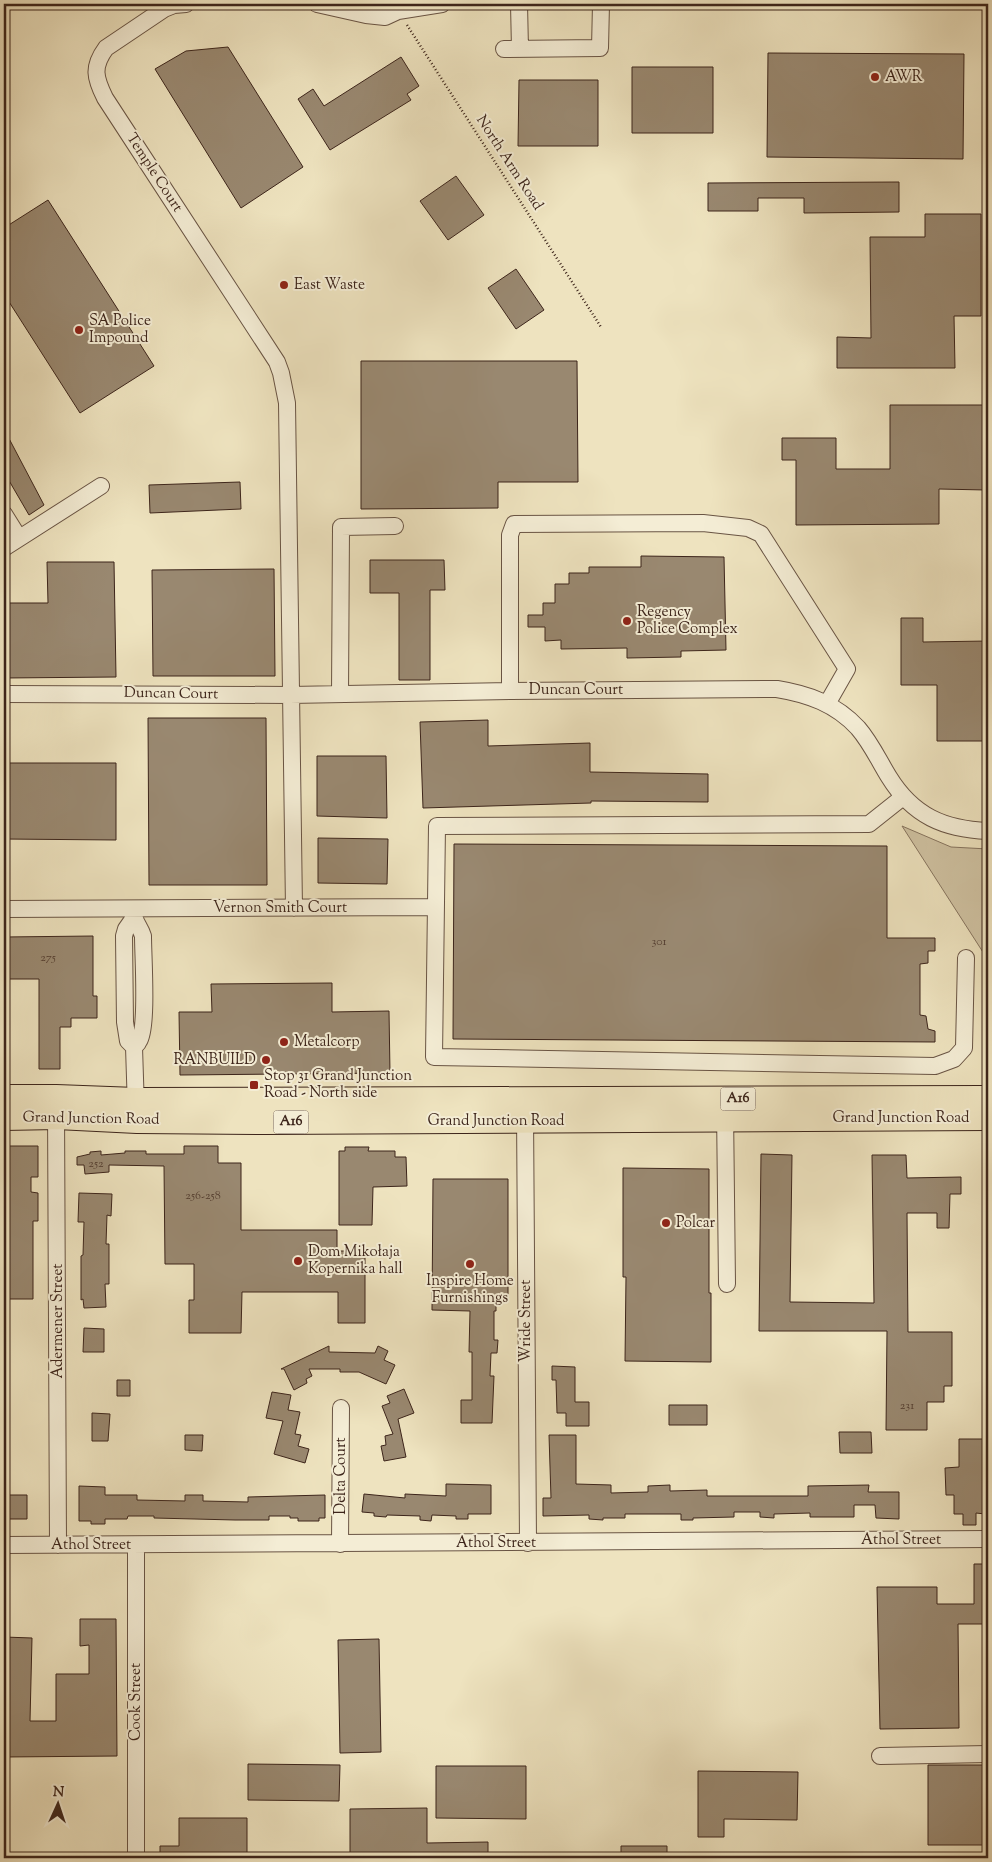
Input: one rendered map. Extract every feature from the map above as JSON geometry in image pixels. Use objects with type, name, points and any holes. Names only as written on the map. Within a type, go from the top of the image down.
[{"type":"highway","points":[[952,1098],[988,1087]]},
{"type":"highway","name":"Grand Junction Road","points":[[4,1097],[56,1107],[136,1111],[725,1109],[988,1118]]},
{"type":"highway","name":"Grand Junction Road","points":[[725,1109],[952,1098],[988,1098]]},
{"type":"highway","name":"Grand Junction Road","points":[[4,1118],[56,1107]]},
{"type":"street","name":"Temple Court","points":[[186,4],[174,5],[164,9],[106,48],[96,67],[97,81],[105,98],[277,362],[281,374],[287,403],[294,908]]},
{"type":"street","points":[[317,4],[366,15],[392,14],[442,4]]},
{"type":"street","points":[[519,4],[512,49],[600,48],[601,4]]},
{"type":"street","points":[[4,548],[100,486]]},
{"type":"street","points":[[4,514],[19,538]]},
{"type":"street","points":[[510,691],[510,535],[514,524],[703,523],[748,528],[761,534],[847,669],[827,704]]},
{"type":"street","points":[[340,694],[342,527],[395,526]]},
{"type":"street","name":"Duncan Court","points":[[4,694],[290,695],[777,689],[799,692],[827,704],[843,714],[857,728],[903,797],[926,816],[950,827],[988,831]]},
{"type":"street","points":[[903,797],[870,824],[437,826],[434,1057],[935,1066],[954,1059],[964,1048],[966,958]]},
{"type":"street","name":"Vernon Smith Court","points":[[4,910],[133,914],[294,908],[436,907]]},
{"type":"street","points":[[133,914],[143,936],[144,997],[142,1032],[140,1041],[134,1047],[136,1111]]},
{"type":"street","name":"Adermener Street","points":[[56,1107],[58,1545]]},
{"type":"street","points":[[725,1109],[727,1284]]},
{"type":"street","name":"Wride Street","points":[[525,1110],[528,1543]]},
{"type":"street","name":"Delta Court","points":[[340,1544],[341,1408]]},
{"type":"street","name":"Athol Street","points":[[4,1545],[988,1539]]},
{"type":"street","name":"Cook Street","points":[[136,1545],[136,1858]]},
{"type":"street","points":[[880,1756],[988,1754]]},
{"type":"path","name":"North Arm Road","points":[[392,14],[601,327]]},
{"type":"shaded area","points":[[902,826],[951,847],[988,849],[988,960]]},
{"type":"building","points":[[228,47],[303,167],[241,208],[155,69],[186,51]]},
{"type":"building","points":[[768,53],[964,54],[963,159],[767,157]]},
{"type":"building","points":[[401,57],[419,86],[407,94],[411,100],[330,150],[298,99],[313,89],[324,106]]},
{"type":"building","points":[[632,67],[713,67],[713,133],[632,133]]},
{"type":"building","points":[[519,80],[598,80],[598,146],[518,146]]},
{"type":"building","points":[[456,176],[484,215],[448,240],[420,201]]},
{"type":"building","points":[[899,182],[899,212],[804,213],[804,198],[758,198],[758,211],[708,211],[708,183]]},
{"type":"building","name":"SA Police Impound","points":[[48,200],[154,366],[80,413],[4,294],[4,228]]},
{"type":"building","points":[[925,214],[981,214],[981,316],[954,316],[955,368],[837,368],[837,337],[871,338],[870,237],[925,237]]},
{"type":"building","points":[[516,269],[544,310],[516,329],[488,288]]},
{"type":"building","points":[[361,361],[577,361],[578,482],[498,482],[498,508],[361,509]]},
{"type":"building","points":[[890,405],[988,405],[986,490],[939,489],[939,524],[796,525],[796,460],[782,460],[782,438],[836,438],[836,469],[890,469]]},
{"type":"building","points":[[4,429],[44,505],[29,515],[4,472]]},
{"type":"building","points":[[240,482],[241,509],[150,513],[149,485]]},
{"type":"building","name":"Regency Police Complex","points":[[641,556],[724,557],[726,650],[681,651],[681,657],[627,658],[627,648],[561,649],[561,640],[545,641],[545,627],[528,627],[528,615],[543,615],[543,603],[555,603],[555,584],[569,584],[569,573],[589,573],[589,567],[641,567]]},
{"type":"building","points":[[370,560],[444,560],[445,590],[430,590],[430,680],[399,680],[399,593],[370,593]]},
{"type":"building","points":[[47,562],[114,562],[116,677],[4,678],[4,603],[48,603]]},
{"type":"building","points":[[274,569],[275,676],[153,676],[152,570]]},
{"type":"building","points":[[901,618],[923,618],[923,642],[988,641],[988,741],[937,741],[937,685],[901,685]]},
{"type":"building","points":[[148,718],[266,718],[267,885],[149,885]]},
{"type":"building","points":[[488,720],[488,746],[590,743],[590,772],[708,774],[708,802],[591,801],[591,803],[423,808],[420,722]]},
{"type":"building","points":[[317,756],[386,756],[387,818],[317,816]]},
{"type":"building","points":[[4,763],[116,763],[116,840],[4,839]]},
{"type":"building","points":[[318,838],[388,839],[387,884],[318,883]]},
{"type":"building","points":[[454,844],[887,846],[887,938],[935,938],[935,951],[928,951],[928,963],[920,964],[920,1015],[926,1016],[928,1029],[935,1031],[935,1042],[453,1039]]},
{"type":"building","points":[[93,936],[93,996],[97,996],[97,1018],[71,1018],[71,1027],[60,1027],[60,1069],[39,1069],[39,979],[4,979],[4,937]]},
{"type":"building","name":"Metalcorp","points":[[332,983],[332,1012],[389,1011],[390,1073],[180,1075],[179,1012],[212,1012],[211,984]]},
{"type":"building","points":[[4,1146],[38,1146],[38,1177],[31,1177],[31,1192],[38,1193],[38,1221],[33,1221],[33,1299],[4,1299]]},
{"type":"building","points":[[184,1146],[218,1146],[218,1163],[241,1163],[241,1230],[337,1230],[337,1251],[365,1251],[365,1323],[338,1323],[338,1292],[242,1292],[241,1333],[189,1333],[189,1300],[194,1300],[194,1264],[165,1264],[164,1166],[109,1165],[109,1172],[85,1174],[84,1165],[77,1165],[77,1157],[90,1154],[90,1152],[101,1151],[101,1155],[125,1153],[125,1151],[146,1151],[146,1154],[184,1154]]},
{"type":"building","points":[[345,1147],[369,1147],[368,1151],[395,1151],[395,1157],[406,1157],[407,1186],[373,1187],[372,1225],[339,1225],[339,1151],[345,1151]]},
{"type":"building","points":[[761,1154],[792,1155],[790,1302],[874,1303],[872,1155],[906,1155],[907,1178],[961,1177],[961,1194],[950,1194],[949,1228],[937,1228],[937,1213],[907,1213],[908,1332],[952,1332],[952,1386],[944,1386],[944,1402],[927,1402],[927,1430],[886,1430],[887,1331],[759,1331]]},
{"type":"building","points":[[623,1168],[709,1169],[711,1362],[625,1361],[626,1277],[623,1277]]},
{"type":"building","name":"Inspire Home Furnishings","points":[[433,1179],[508,1179],[508,1297],[496,1297],[496,1311],[494,1311],[494,1340],[498,1340],[497,1353],[491,1353],[490,1376],[494,1376],[492,1423],[461,1423],[461,1400],[472,1400],[472,1352],[469,1352],[470,1311],[432,1310]]},
{"type":"building","points":[[79,1193],[112,1194],[111,1216],[107,1215],[106,1244],[109,1244],[109,1284],[105,1284],[106,1307],[84,1308],[83,1299],[81,1300],[81,1256],[83,1255],[84,1222],[78,1222]]},
{"type":"building","points":[[84,1328],[104,1329],[104,1352],[83,1352]]},
{"type":"building","points":[[329,1346],[329,1352],[375,1353],[378,1346],[388,1351],[384,1360],[395,1365],[386,1384],[359,1372],[340,1372],[340,1369],[309,1369],[312,1376],[306,1379],[307,1383],[294,1390],[284,1369],[281,1369]]},
{"type":"building","points":[[552,1366],[575,1367],[575,1402],[589,1402],[589,1426],[566,1426],[566,1413],[557,1413],[556,1380],[552,1380]]},
{"type":"building","points":[[117,1380],[130,1380],[130,1396],[117,1396]]},
{"type":"building","points":[[404,1389],[414,1413],[398,1419],[406,1457],[384,1461],[381,1446],[386,1445],[385,1436],[393,1434],[382,1406],[390,1403],[387,1396]]},
{"type":"building","points":[[272,1392],[291,1395],[288,1410],[300,1412],[295,1434],[301,1435],[298,1446],[309,1449],[305,1463],[274,1454],[283,1421],[266,1418]]},
{"type":"building","points":[[669,1405],[707,1405],[707,1425],[669,1425]]},
{"type":"building","points":[[92,1413],[110,1414],[108,1441],[92,1441]]},
{"type":"building","points":[[839,1432],[871,1432],[872,1453],[840,1453]]},
{"type":"building","points":[[185,1435],[203,1435],[202,1451],[185,1450]]},
{"type":"building","points":[[549,1435],[576,1435],[576,1484],[611,1485],[611,1493],[648,1492],[648,1486],[670,1485],[670,1491],[707,1490],[707,1496],[808,1496],[808,1486],[869,1485],[868,1492],[899,1492],[899,1519],[876,1518],[875,1505],[854,1505],[854,1517],[810,1517],[810,1513],[774,1514],[774,1518],[760,1517],[760,1512],[734,1512],[734,1517],[693,1518],[693,1520],[681,1520],[681,1514],[625,1514],[625,1518],[603,1518],[603,1520],[589,1519],[589,1515],[543,1516],[543,1498],[551,1498]]},
{"type":"building","points":[[959,1439],[988,1439],[988,1462],[984,1462],[985,1514],[976,1513],[976,1525],[963,1525],[963,1514],[954,1514],[954,1495],[946,1495],[945,1468],[959,1467]]},
{"type":"building","points":[[446,1484],[491,1485],[491,1514],[468,1514],[468,1519],[456,1519],[456,1516],[432,1515],[431,1521],[420,1520],[420,1516],[387,1515],[386,1517],[362,1512],[364,1494],[405,1498],[405,1494],[446,1496]]},
{"type":"building","points":[[79,1486],[105,1487],[105,1495],[137,1495],[137,1500],[185,1501],[185,1495],[203,1495],[203,1501],[248,1502],[248,1497],[325,1495],[325,1518],[319,1518],[319,1521],[298,1521],[298,1518],[290,1518],[290,1516],[269,1516],[269,1520],[235,1520],[128,1516],[127,1519],[105,1519],[105,1524],[91,1524],[91,1521],[79,1521]]},
{"type":"building","points":[[6,1495],[27,1495],[27,1519],[5,1519]]},
{"type":"building","points":[[974,1564],[988,1564],[988,1624],[958,1624],[959,1728],[880,1729],[877,1587],[937,1587],[937,1604],[974,1604]]},
{"type":"building","points":[[80,1619],[116,1619],[117,1756],[4,1757],[4,1637],[32,1638],[30,1721],[56,1721],[56,1674],[89,1674],[89,1645],[80,1646]]},
{"type":"building","points":[[379,1639],[381,1752],[340,1753],[338,1640]]},
{"type":"building","points":[[248,1764],[340,1765],[339,1801],[248,1800]]},
{"type":"building","points":[[928,1765],[988,1765],[988,1845],[928,1845]]},
{"type":"building","points":[[436,1766],[526,1766],[526,1819],[436,1818]]},
{"type":"building","points":[[698,1771],[798,1772],[797,1820],[724,1819],[724,1837],[698,1837]]},
{"type":"building","points":[[427,1808],[427,1843],[488,1842],[488,1858],[350,1858],[350,1809]]},
{"type":"building","points":[[179,1818],[247,1818],[247,1858],[160,1858],[160,1846],[179,1846]]},
{"type":"building","points":[[621,1846],[667,1846],[667,1858],[621,1858]]},
{"type":"place","name":"AWR","points":[[875,77]]},
{"type":"place","name":"East Waste","points":[[284,285]]},
{"type":"place","name":"SA Police Impound","points":[[79,330]]},
{"type":"place","name":"Regency Police Complex","points":[[627,621]]},
{"type":"place","name":"Metalcorp","points":[[284,1042]]},
{"type":"place","name":"RANBUILD","points":[[266,1060]]},
{"type":"place","name":"Stop 31 Grand Junction Road - North side","points":[[254,1085]]},
{"type":"place","name":"Polcar","points":[[666,1223]]},
{"type":"place","name":"Dom Mikołaja Kopernika hall","points":[[298,1261]]},
{"type":"place","name":"Inspire Home Furnishings","points":[[470,1264]]}]
